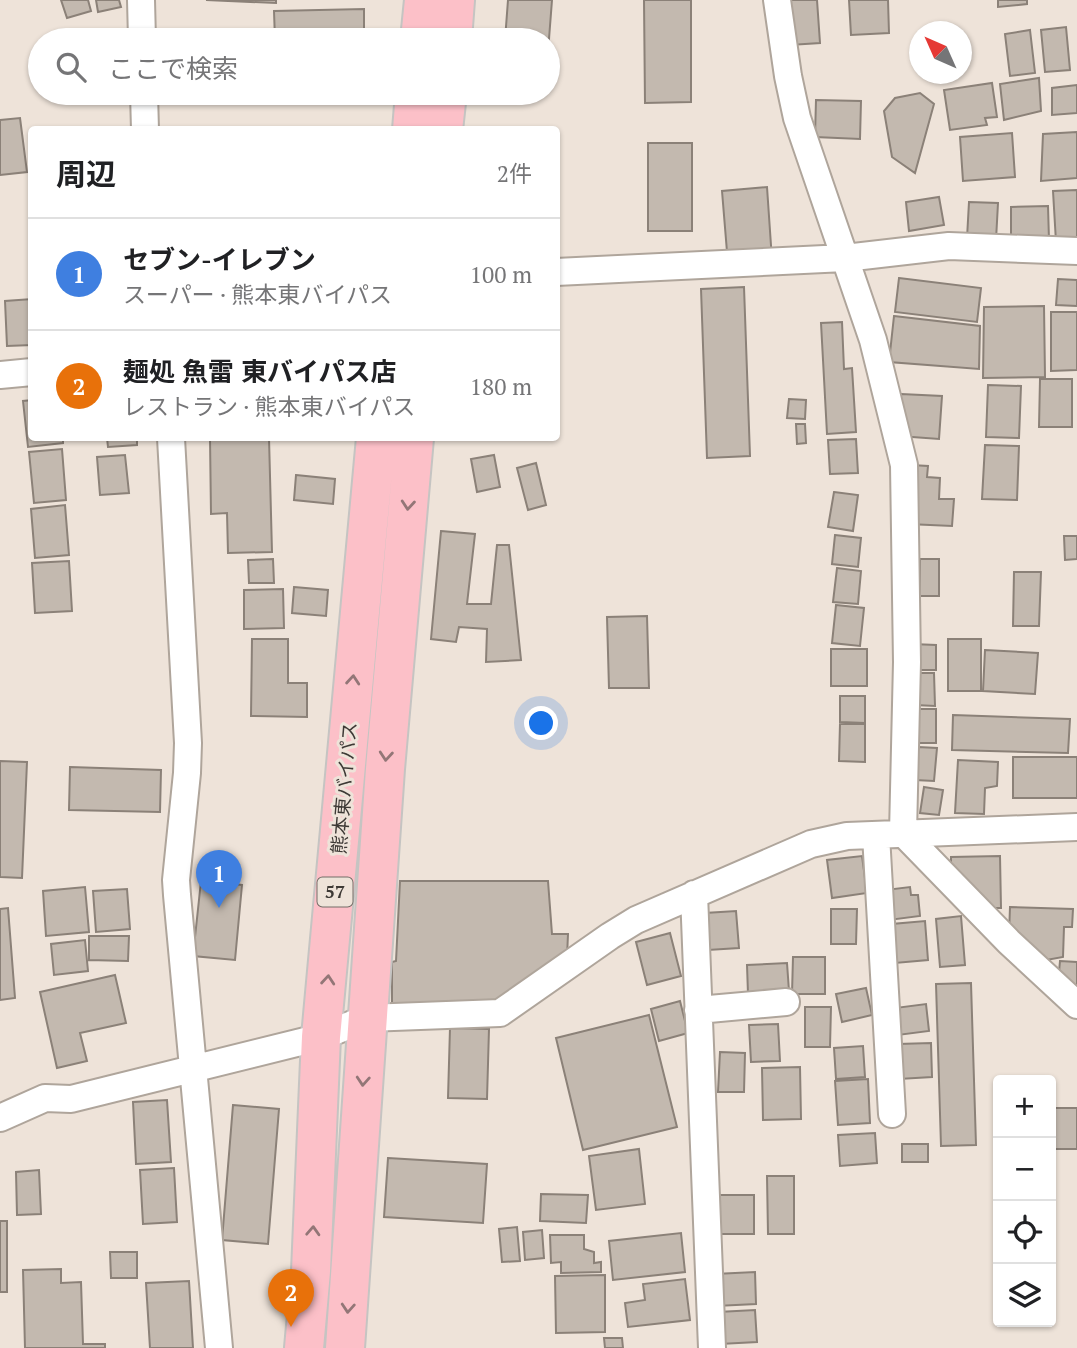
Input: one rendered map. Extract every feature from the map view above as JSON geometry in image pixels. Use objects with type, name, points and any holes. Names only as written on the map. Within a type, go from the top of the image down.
[{"type":"highway","points":[[421,28],[424,0]]},
{"type":"highway","points":[[453,28],[455,0]]},
{"type":"highway","points":[[412,126],[414,105]]},
{"type":"highway","points":[[443,126],[446,105]]},
{"type":"highway","name":"熊本東バイパス","points":[[303,1348],[311,1270],[321,1037],[376,441]]},
{"type":"highway","name":"熊本東バイパス","points":[[345,1348],[385,769],[414,441]]},
{"type":"street","points":[[141,0],[142,28]]},
{"type":"street","points":[[778,0],[788,76],[797,118],[873,340],[904,465],[907,662],[903,833],[1009,942],[1077,1005]]},
{"type":"street","points":[[144,105],[145,126]]},
{"type":"street","points":[[560,272],[845,258],[949,246],[1077,251]]},
{"type":"street","points":[[0,375],[28,372]]},
{"type":"street","points":[[171,441],[188,743],[177,880],[219,1348]]},
{"type":"street","points":[[0,1118],[45,1098],[71,1099],[194,1070],[321,1037],[367,1018],[500,1013],[636,920],[811,844],[846,836],[1077,827]]},
{"type":"street","points":[[876,835],[892,1114]]},
{"type":"street","points":[[694,894],[712,1348]]},
{"type":"street","points":[[698,1010],[786,1002]]},
{"type":"building","points":[[61,0],[88,0],[91,11],[67,18]]},
{"type":"building","points":[[96,0],[119,0],[121,7],[98,12]]},
{"type":"building","points":[[206,0],[276,0],[276,3]]},
{"type":"building","points":[[508,0],[552,0],[550,28],[506,28]]},
{"type":"building","points":[[644,0],[691,0],[691,102],[645,103]]},
{"type":"building","points":[[786,0],[817,0],[820,43],[790,45]]},
{"type":"building","points":[[849,0],[888,0],[889,33],[851,35]]},
{"type":"building","points":[[998,0],[1027,0],[1027,4],[998,7]]},
{"type":"building","points":[[364,9],[364,28],[275,28],[274,11]]},
{"type":"building","points":[[1066,27],[1070,70],[1045,72],[1041,30]]},
{"type":"building","points":[[1030,30],[1035,73],[1010,76],[1005,34]]},
{"type":"building","points":[[1039,78],[1041,111],[1004,120],[1000,84]]},
{"type":"building","points":[[992,83],[997,117],[985,118],[987,125],[950,130],[944,90]]},
{"type":"building","points":[[1077,85],[1077,113],[1052,115],[1052,88]]},
{"type":"building","points":[[920,93],[934,104],[915,173],[892,157],[884,111],[895,98]]},
{"type":"building","points":[[816,100],[861,101],[860,139],[815,137]]},
{"type":"building","points":[[20,118],[27,172],[0,175],[0,120]]},
{"type":"building","points":[[1077,132],[1077,178],[1041,181],[1043,134]]},
{"type":"building","points":[[1012,133],[1015,177],[963,181],[960,137]]},
{"type":"building","points":[[648,143],[692,143],[692,231],[648,231]]},
{"type":"building","points":[[767,187],[772,260],[728,264],[722,191]]},
{"type":"building","points":[[1077,190],[1077,241],[1056,242],[1053,191]]},
{"type":"building","points":[[939,197],[944,225],[909,231],[906,202]]},
{"type":"building","points":[[969,202],[998,203],[996,240],[967,238]]},
{"type":"building","points":[[1048,206],[1049,240],[1011,240],[1011,207]]},
{"type":"building","points":[[899,278],[981,288],[977,322],[895,312]]},
{"type":"building","points":[[1058,279],[1077,280],[1077,306],[1056,305]]},
{"type":"building","points":[[744,287],[750,456],[707,458],[701,289]]},
{"type":"building","points":[[28,299],[28,345],[7,346],[5,301]]},
{"type":"building","points":[[1044,306],[1045,377],[983,378],[984,307]]},
{"type":"building","points":[[1051,312],[1077,312],[1077,370],[1051,371]]},
{"type":"building","points":[[894,316],[980,326],[979,369],[889,362]]},
{"type":"building","points":[[842,322],[844,369],[852,368],[856,432],[827,434],[821,323]]},
{"type":"building","points":[[1040,379],[1072,379],[1072,427],[1039,427]]},
{"type":"building","points":[[988,385],[1021,386],[1019,438],[986,437]]},
{"type":"building","points":[[901,394],[942,396],[939,439],[899,436]]},
{"type":"building","points":[[789,399],[806,400],[805,419],[787,418]]},
{"type":"building","points":[[28,400],[28,441],[63,443],[28,447],[23,401]]},
{"type":"building","points":[[796,424],[805,424],[806,443],[797,444]]},
{"type":"building","points":[[856,439],[858,473],[830,474],[828,440]]},
{"type":"building","points":[[107,441],[137,441],[137,445],[108,447]]},
{"type":"building","points":[[210,441],[269,441],[272,552],[228,553],[227,513],[211,514]]},
{"type":"building","points":[[985,445],[1019,446],[1017,500],[982,499]]},
{"type":"building","points":[[62,449],[66,500],[34,503],[29,452]]},
{"type":"building","points":[[125,455],[129,493],[100,495],[97,457]]},
{"type":"building","points":[[494,455],[500,487],[477,492],[471,459]]},
{"type":"building","points":[[536,463],[546,505],[528,510],[517,468]]},
{"type":"building","points":[[911,465],[928,466],[927,477],[940,478],[939,499],[954,499],[952,526],[908,524]]},
{"type":"building","points":[[296,475],[335,479],[333,504],[294,500]]},
{"type":"building","points":[[834,492],[858,495],[853,531],[828,527]]},
{"type":"building","points":[[65,505],[69,555],[35,558],[31,509]]},
{"type":"building","points":[[441,531],[475,534],[467,604],[491,604],[497,545],[509,545],[521,660],[486,662],[487,629],[459,627],[456,642],[431,639]]},
{"type":"building","points":[[835,535],[861,538],[858,567],[832,564]]},
{"type":"building","points":[[1064,536],[1077,536],[1077,559],[1065,560]]},
{"type":"building","points":[[273,559],[274,583],[249,583],[248,560]]},
{"type":"building","points":[[920,559],[939,559],[939,596],[920,596]]},
{"type":"building","points":[[69,561],[72,611],[35,613],[32,563]]},
{"type":"building","points":[[837,568],[861,571],[858,604],[833,602]]},
{"type":"building","points":[[1014,572],[1041,572],[1039,626],[1013,626]]},
{"type":"building","points":[[294,587],[328,590],[326,616],[292,613]]},
{"type":"building","points":[[283,589],[284,628],[244,629],[244,590]]},
{"type":"building","points":[[836,605],[864,608],[860,646],[832,643]]},
{"type":"building","points":[[647,616],[649,688],[609,688],[607,617]]},
{"type":"building","points":[[252,639],[288,639],[288,683],[307,683],[307,717],[251,716]]},
{"type":"building","points":[[948,639],[981,639],[981,691],[948,691]]},
{"type":"building","points":[[912,644],[936,645],[936,670],[912,670]]},
{"type":"building","points":[[831,649],[867,649],[867,686],[831,686]]},
{"type":"building","points":[[985,650],[1038,653],[1035,694],[983,691]]},
{"type":"building","points":[[914,673],[934,673],[935,706],[915,705]]},
{"type":"building","points":[[840,696],[865,696],[865,723],[840,722]]},
{"type":"building","points":[[916,709],[936,709],[936,743],[915,743]]},
{"type":"building","points":[[953,715],[1070,719],[1068,753],[952,750]]},
{"type":"building","points":[[840,724],[865,724],[865,762],[839,761]]},
{"type":"building","points":[[918,747],[937,748],[934,781],[915,780]]},
{"type":"building","points":[[1013,757],[1077,757],[1077,798],[1013,798]]},
{"type":"building","points":[[958,760],[998,762],[997,786],[985,788],[984,814],[955,813]]},
{"type":"building","points":[[0,761],[27,762],[22,878],[0,877]]},
{"type":"building","points":[[70,767],[161,770],[160,812],[69,810]]},
{"type":"building","points":[[924,787],[943,790],[939,815],[920,813]]},
{"type":"building","points":[[862,856],[867,893],[832,898],[827,860]]},
{"type":"building","points":[[1000,856],[1001,908],[982,908],[951,880],[951,857]]},
{"type":"building","points":[[201,881],[242,885],[235,960],[193,956]]},
{"type":"building","points":[[400,881],[548,881],[552,934],[568,934],[567,957],[482,1024],[392,1026],[392,962],[396,961]]},
{"type":"building","points":[[85,887],[89,932],[46,936],[43,891]]},
{"type":"building","points":[[910,887],[911,895],[918,895],[920,916],[889,920],[885,890]]},
{"type":"building","points":[[127,889],[130,929],[96,932],[93,891]]},
{"type":"building","points":[[1010,907],[1073,909],[1072,927],[1064,927],[1063,957],[1041,961],[1009,935]]},
{"type":"building","points":[[8,908],[15,998],[0,1000],[0,909]]},
{"type":"building","points":[[831,909],[857,909],[856,944],[831,944]]},
{"type":"building","points":[[736,911],[739,948],[708,950],[705,913]]},
{"type":"building","points":[[961,916],[965,965],[940,967],[936,919]]},
{"type":"building","points":[[925,921],[928,960],[895,963],[892,924]]},
{"type":"building","points":[[670,933],[681,976],[647,985],[636,942]]},
{"type":"building","points":[[89,936],[129,936],[128,961],[89,960]]},
{"type":"building","points":[[85,940],[88,971],[54,975],[51,944]]},
{"type":"building","points":[[793,957],[825,957],[825,994],[792,994]]},
{"type":"building","points":[[1060,961],[1077,962],[1077,1001],[1058,984]]},
{"type":"building","points":[[787,963],[789,991],[748,994],[747,965]]},
{"type":"building","points":[[115,975],[126,1023],[80,1033],[87,1061],[57,1068],[40,992]]},
{"type":"building","points":[[971,983],[976,1145],[941,1146],[936,984]]},
{"type":"building","points":[[866,988],[872,1015],[842,1022],[836,994]]},
{"type":"building","points":[[680,1001],[688,1033],[659,1041],[651,1009]]},
{"type":"building","points":[[926,1004],[929,1031],[898,1035],[895,1008]]},
{"type":"building","points":[[805,1007],[831,1007],[830,1047],[805,1047]]},
{"type":"building","points":[[649,1015],[677,1127],[583,1150],[556,1038]]},
{"type":"building","points":[[778,1024],[780,1061],[751,1062],[749,1025]]},
{"type":"building","points":[[450,1028],[489,1029],[487,1099],[448,1098]]},
{"type":"building","points":[[931,1043],[932,1077],[899,1079],[898,1044]]},
{"type":"building","points":[[863,1046],[865,1077],[836,1079],[834,1048]]},
{"type":"building","points":[[720,1052],[745,1053],[744,1092],[718,1092]]},
{"type":"building","points":[[800,1067],[801,1119],[763,1120],[762,1068]]},
{"type":"building","points":[[868,1079],[870,1123],[838,1125],[835,1081]]},
{"type":"building","points":[[167,1100],[171,1162],[136,1164],[133,1102]]},
{"type":"building","points":[[233,1105],[279,1109],[268,1244],[222,1240]]},
{"type":"building","points":[[1056,1108],[1077,1108],[1077,1149],[1056,1149]]},
{"type":"building","points":[[875,1133],[877,1163],[840,1166],[838,1135]]},
{"type":"building","points":[[902,1144],[928,1144],[928,1162],[902,1162]]},
{"type":"building","points":[[639,1149],[645,1204],[596,1210],[589,1156]]},
{"type":"building","points":[[388,1158],[487,1164],[483,1223],[384,1217]]},
{"type":"building","points":[[174,1168],[177,1222],[143,1224],[140,1170]]},
{"type":"building","points":[[39,1170],[41,1214],[17,1215],[16,1172]]},
{"type":"building","points":[[767,1176],[794,1176],[794,1234],[768,1234]]},
{"type":"building","points":[[541,1194],[588,1195],[586,1223],[540,1221]]},
{"type":"building","points":[[712,1195],[754,1195],[754,1234],[713,1234]]},
{"type":"building","points":[[0,1221],[7,1221],[7,1292],[0,1292]]},
{"type":"building","points":[[517,1227],[520,1261],[502,1262],[499,1229]]},
{"type":"building","points":[[542,1230],[544,1258],[525,1260],[523,1232]]},
{"type":"building","points":[[681,1233],[685,1272],[613,1280],[609,1241]]},
{"type":"building","points":[[550,1235],[584,1235],[584,1249],[594,1252],[594,1263],[601,1262],[601,1272],[561,1273],[561,1262],[551,1263]]},
{"type":"building","points":[[110,1252],[137,1252],[137,1278],[111,1278]]},
{"type":"building","points":[[61,1269],[61,1283],[81,1282],[83,1344],[105,1344],[105,1348],[25,1348],[23,1270]]},
{"type":"building","points":[[755,1272],[756,1304],[716,1306],[715,1274]]},
{"type":"building","points":[[605,1275],[605,1332],[556,1333],[555,1276]]},
{"type":"building","points":[[685,1279],[690,1320],[628,1327],[625,1303],[645,1300],[643,1284]]},
{"type":"building","points":[[189,1281],[193,1348],[150,1348],[146,1283]]},
{"type":"building","points":[[755,1310],[757,1342],[720,1344],[718,1312]]},
{"type":"building","points":[[604,1338],[622,1338],[623,1348],[605,1348]]},
{"type":"place","name":"セブン-イレブン","points":[[219,908]]},
{"type":"place","name":"麺処 魚雷 東バイパス店","points":[[291,1327]]}]
